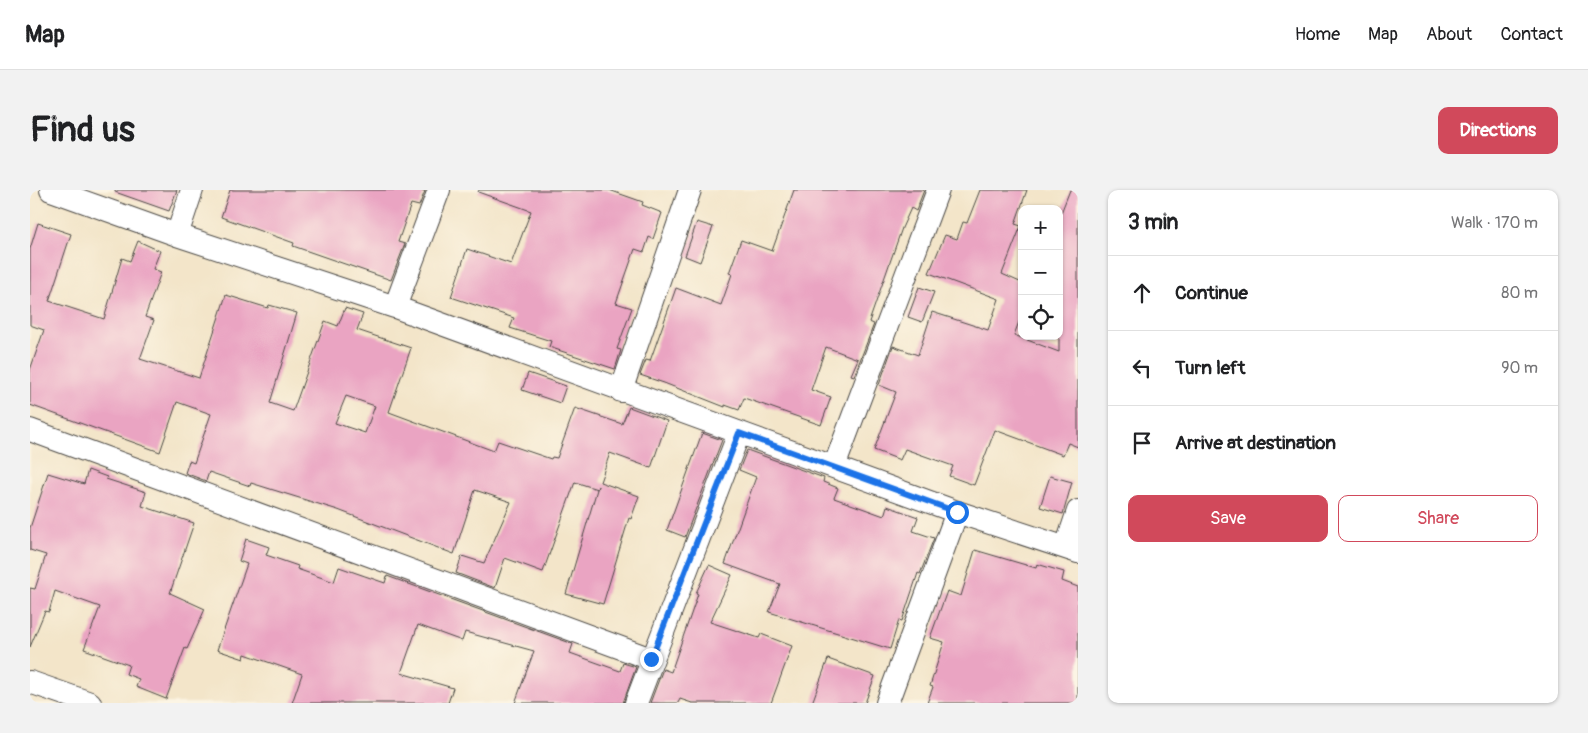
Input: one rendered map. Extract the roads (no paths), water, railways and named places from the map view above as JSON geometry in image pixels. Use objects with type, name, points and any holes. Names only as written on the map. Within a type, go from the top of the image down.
[{"type":"street","points":[[51,190],[177,235],[396,307],[621,391],[957,512],[1072,550],[1078,511]]},
{"type":"street","points":[[177,235],[192,190]]},
{"type":"street","points":[[396,307],[439,190]]},
{"type":"street","points":[[621,391],[690,190]]},
{"type":"street","points":[[834,467],[938,190]]},
{"type":"street","points":[[30,430],[651,659]]},
{"type":"street","points":[[636,703],[651,659],[739,433]]},
{"type":"street","points":[[887,703],[957,512]]},
{"type":"street","points":[[30,682],[90,703]]}]
